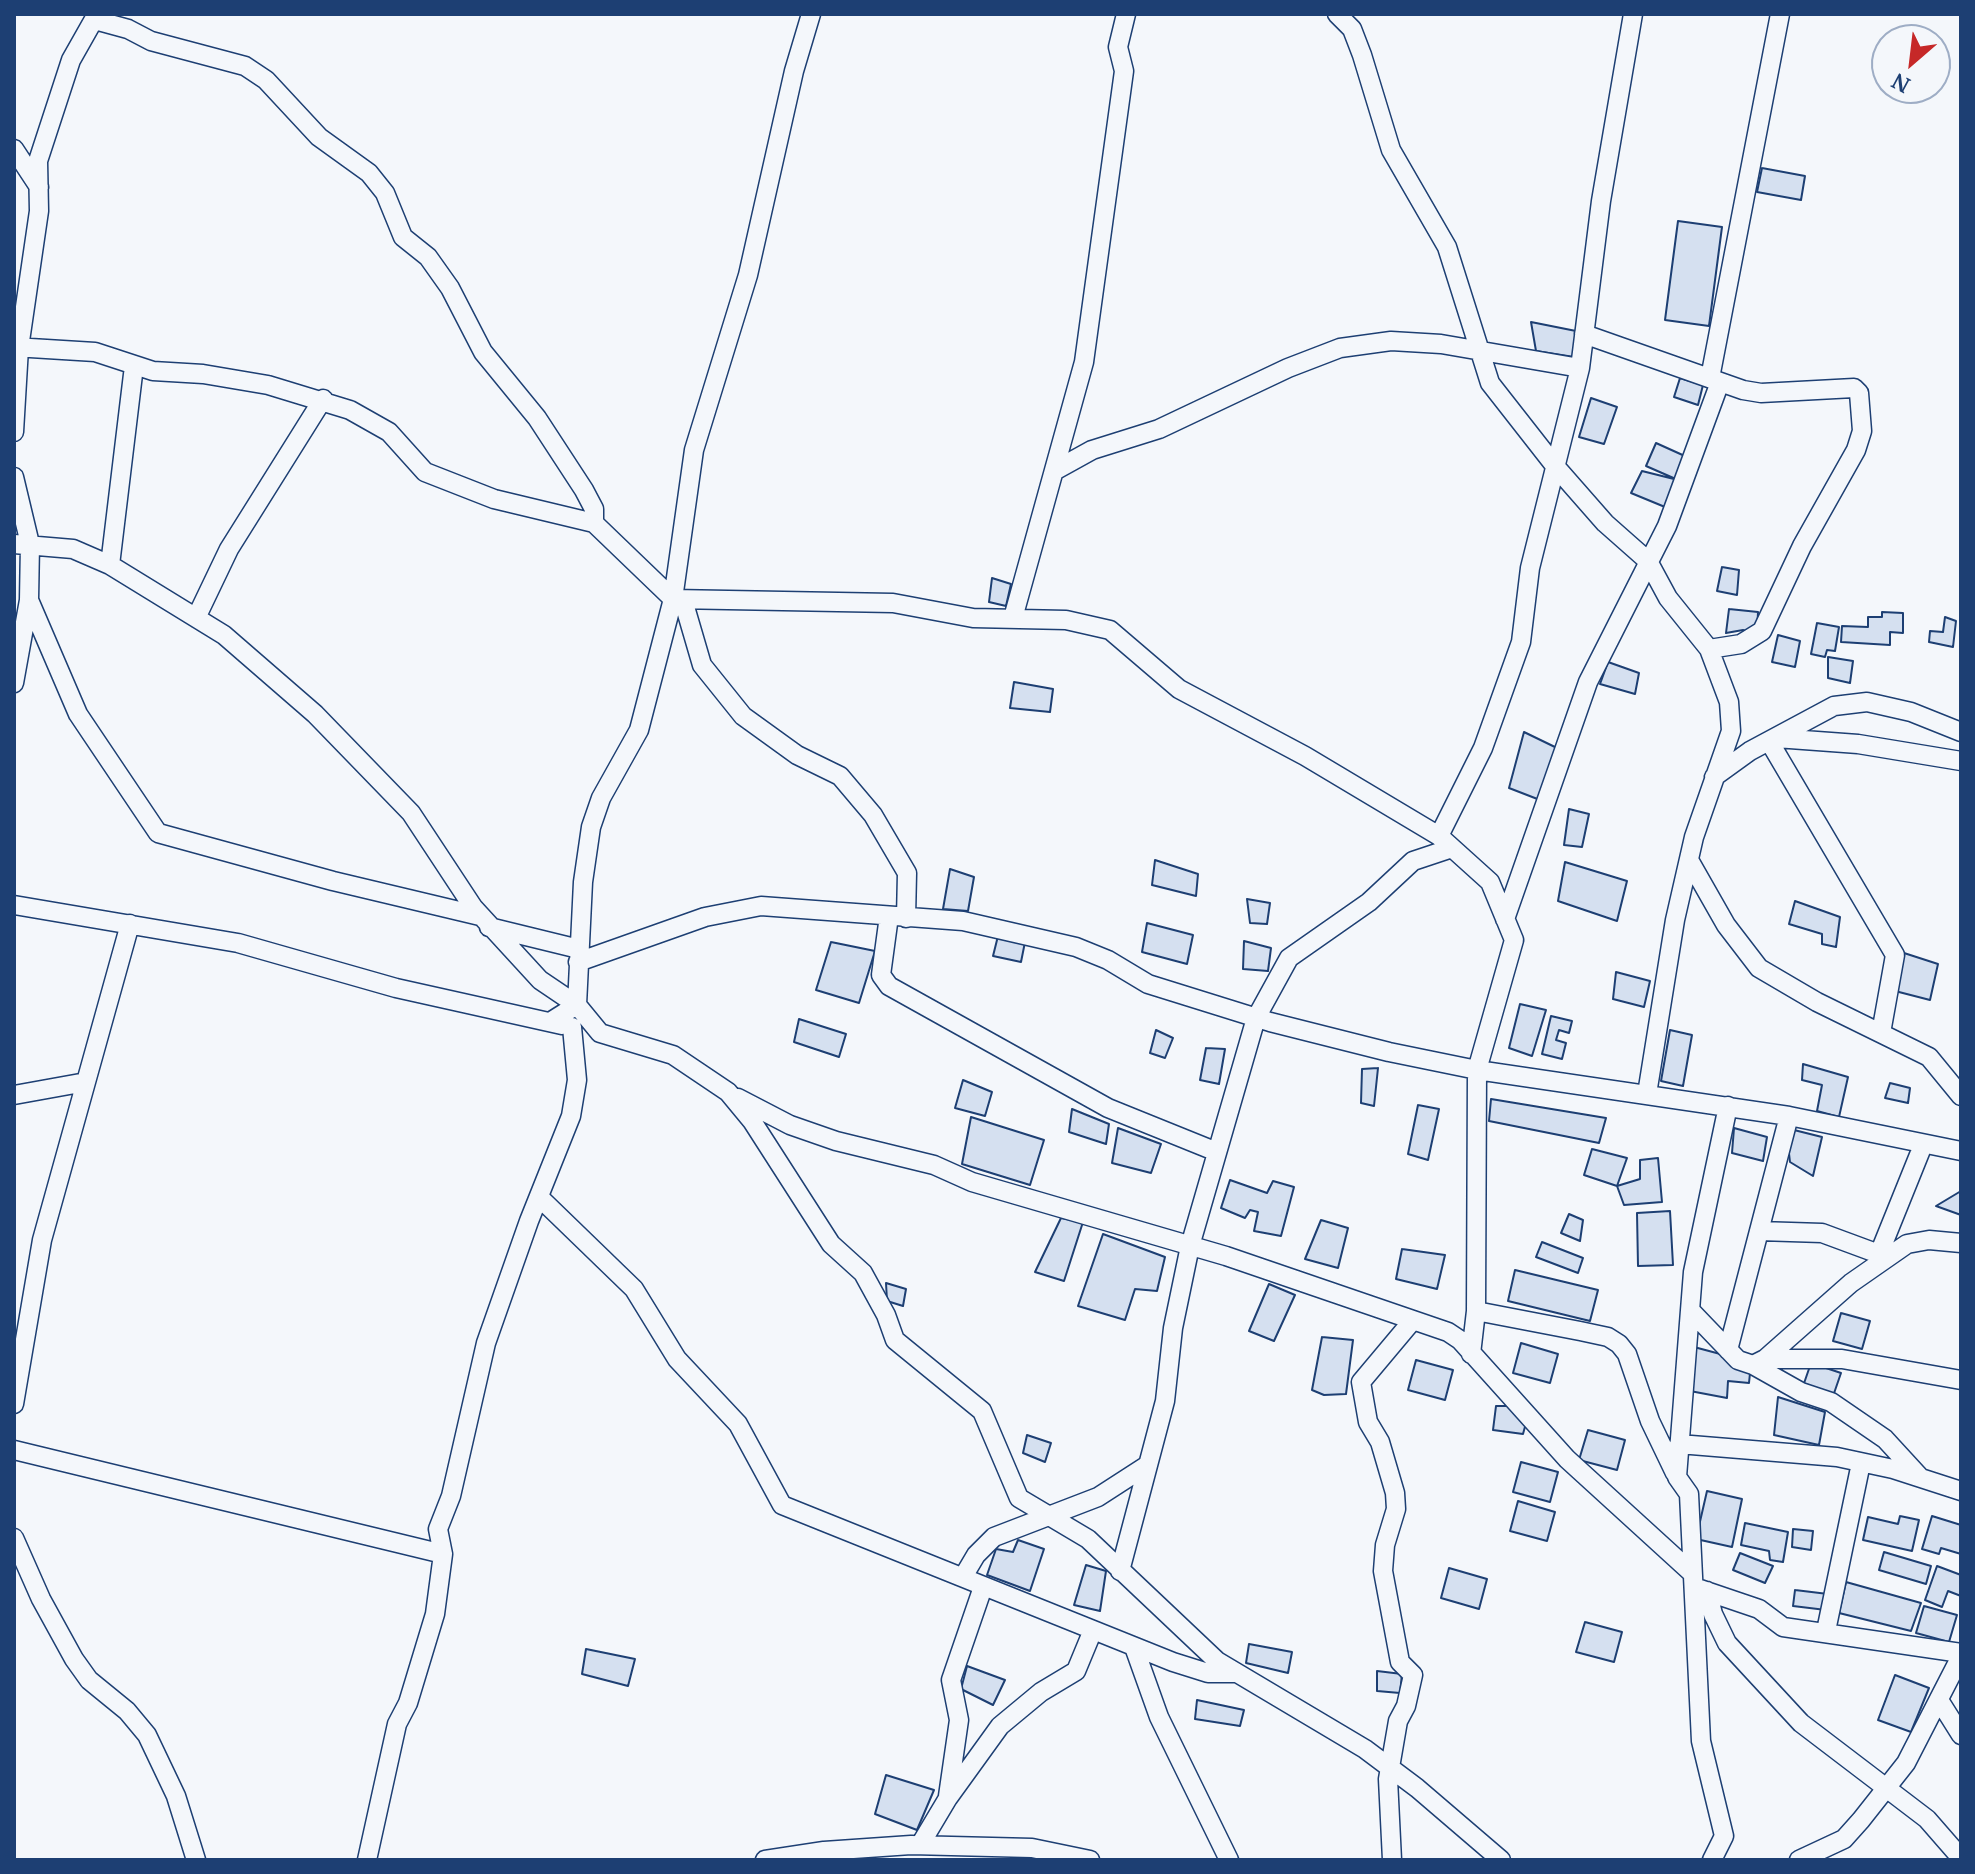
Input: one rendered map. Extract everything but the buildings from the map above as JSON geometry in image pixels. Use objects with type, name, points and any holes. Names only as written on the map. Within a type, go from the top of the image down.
[{"type":"street","points":[[577,1005],[578,956],[591,827],[601,798],[639,730],[678,600],[694,450],[748,275],[794,71],[811,14]]},
{"type":"street","points":[[1013,618],[1090,330],[1124,71],[1118,47],[1126,14]]},
{"type":"street","points":[[1333,14],[1352,29],[1391,150],[1447,247],[1477,350],[1498,397],[1605,523],[1648,561],[1668,598],[1709,649],[1732,717],[1727,745],[1689,860],[1675,920],[1647,1094]]},
{"type":"street","points":[[1120,1571],[1165,1401],[1173,1328],[1190,1246],[1256,1018],[1289,958],[1378,895],[1413,861],[1445,842],[1517,657],[1530,568],[1580,368],[1601,201],[1633,14]]},
{"type":"street","points":[[1505,919],[1588,682],[1674,510],[1715,380],[1780,14]]},
{"type":"street","points":[[14,432],[21,373],[17,338],[40,189],[38,161],[71,60],[96,17],[151,41],[245,66],[266,80],[319,137],[369,173],[385,193],[397,229],[428,257],[450,288],[483,352],[537,418],[584,490],[594,509],[594,523]]},
{"type":"street","points":[[14,149],[40,189]]},
{"type":"street","points":[[1584,334],[1761,393],[1854,388],[1861,401],[1862,431],[1856,450],[1802,546],[1762,631],[1741,644],[1709,649]]},
{"type":"street","points":[[17,338],[77,349],[134,366],[268,385],[323,399],[389,432],[425,472],[494,499],[576,516],[594,523],[678,600],[702,665],[743,716],[797,755],[840,776],[873,815],[907,873],[881,975],[889,986],[1108,1108],[1217,1152]]},
{"type":"street","points":[[1054,471],[1092,450],[1159,429],[1288,368],[1340,348],[1391,341],[1477,350],[1580,368]]},
{"type":"street","points":[[110,565],[134,366]]},
{"type":"street","points":[[196,618],[229,549],[323,399]]},
{"type":"street","points":[[14,477],[29,600],[78,714],[158,833],[485,922],[578,956],[735,909],[761,906],[977,923],[1076,947],[1108,960],[1148,984],[1256,1018],[1477,1070],[1789,1116],[1961,1151]]},
{"type":"street","points":[[22,544],[73,549],[110,565],[233,643],[372,769],[411,813],[485,922],[540,980],[577,1005],[600,1033]]},
{"type":"street","points":[[14,683],[29,600]]},
{"type":"street","points":[[678,600],[893,603],[973,618],[1088,623],[1110,630],[1179,689],[1305,756],[1445,842],[1490,882],[1514,940],[1477,1070],[1476,1311],[1471,1354]]},
{"type":"street","points":[[1714,777],[1750,751],[1834,706],[1867,702],[1911,712],[1961,732]]},
{"type":"street","points":[[1772,739],[1858,744],[1961,761]]},
{"type":"street","points":[[1772,739],[1895,955],[1881,1033]]},
{"type":"street","points":[[1689,860],[1726,925],[1759,968],[1929,1057],[1961,1096]]},
{"type":"street","points":[[14,905],[238,943],[396,988],[600,1033],[673,1055],[774,1118],[813,1133],[934,1165],[972,1182],[1190,1246],[1448,1332],[1460,1340],[1567,1459],[1698,1584],[1727,1643],[1801,1723],[1927,1819],[1961,1858]]},
{"type":"street","points":[[14,1404],[42,1240],[130,924]]},
{"type":"street","points":[[550,1022],[577,1005]]},
{"type":"street","points":[[367,1860],[397,1724],[408,1703],[435,1614],[443,1554],[439,1523],[451,1496],[486,1343],[575,1099],[576,1061],[572,1027]]},
{"type":"street","points":[[14,1095],[86,1082]]},
{"type":"street","points":[[728,1092],[752,1121],[831,1244],[863,1273],[886,1315],[895,1340],[982,1411],[1019,1498],[1044,1516],[1088,1539],[1234,1673],[1316,1718],[1390,1767],[1501,1860]]},
{"type":"street","points":[[1677,1477],[1693,1272],[1728,1106]]},
{"type":"street","points":[[1728,1350],[1789,1116]]},
{"type":"street","points":[[1883,1255],[1923,1145]]},
{"type":"street","points":[[539,1197],[634,1289],[677,1359],[738,1424],[782,1505],[1134,1647],[1208,1673],[1234,1673]]},
{"type":"street","points":[[1759,1231],[1822,1233],[1883,1255]]},
{"type":"street","points":[[1759,1362],[1883,1255],[1918,1242],[1961,1243]]},
{"type":"street","points":[[1690,1310],[1738,1360],[1842,1359],[1961,1380]]},
{"type":"street","points":[[1476,1311],[1608,1337],[1619,1344],[1627,1354],[1650,1421],[1677,1477],[1689,1494],[1698,1584],[1701,1741],[1724,1836],[1712,1860]]},
{"type":"street","points":[[1392,1860],[1387,1788],[1398,1721],[1406,1706],[1413,1675],[1400,1662],[1383,1571],[1385,1545],[1396,1509],[1395,1493],[1380,1442],[1368,1422],[1361,1382],[1413,1320]]},
{"type":"street","points":[[1759,1362],[1801,1392],[1831,1402],[1885,1439],[1919,1476]]},
{"type":"street","points":[[1679,1444],[1791,1451],[1919,1476],[1961,1491]]},
{"type":"street","points":[[14,1450],[443,1554]]},
{"type":"street","points":[[1826,1631],[1861,1463]]},
{"type":"street","points":[[963,1577],[976,1555],[994,1537],[1098,1497],[1146,1466]]},
{"type":"street","points":[[14,1538],[41,1599],[74,1659],[89,1680],[127,1711],[147,1735],[176,1796],[196,1860]]},
{"type":"street","points":[[1698,1584],[1759,1609],[1783,1627],[1826,1631],[1961,1655],[1906,1763],[1844,1839],[1799,1860]]},
{"type":"street","points":[[948,1798],[959,1720],[951,1680],[983,1587]]},
{"type":"street","points":[[913,1850],[1006,1720],[1076,1671],[1093,1630]]},
{"type":"street","points":[[1134,1647],[1159,1717],[1229,1860]]},
{"type":"street","points":[[1939,1700],[1961,1735]]},
{"type":"street","points":[[765,1860],[824,1851],[1032,1848],[1090,1860]]}]
